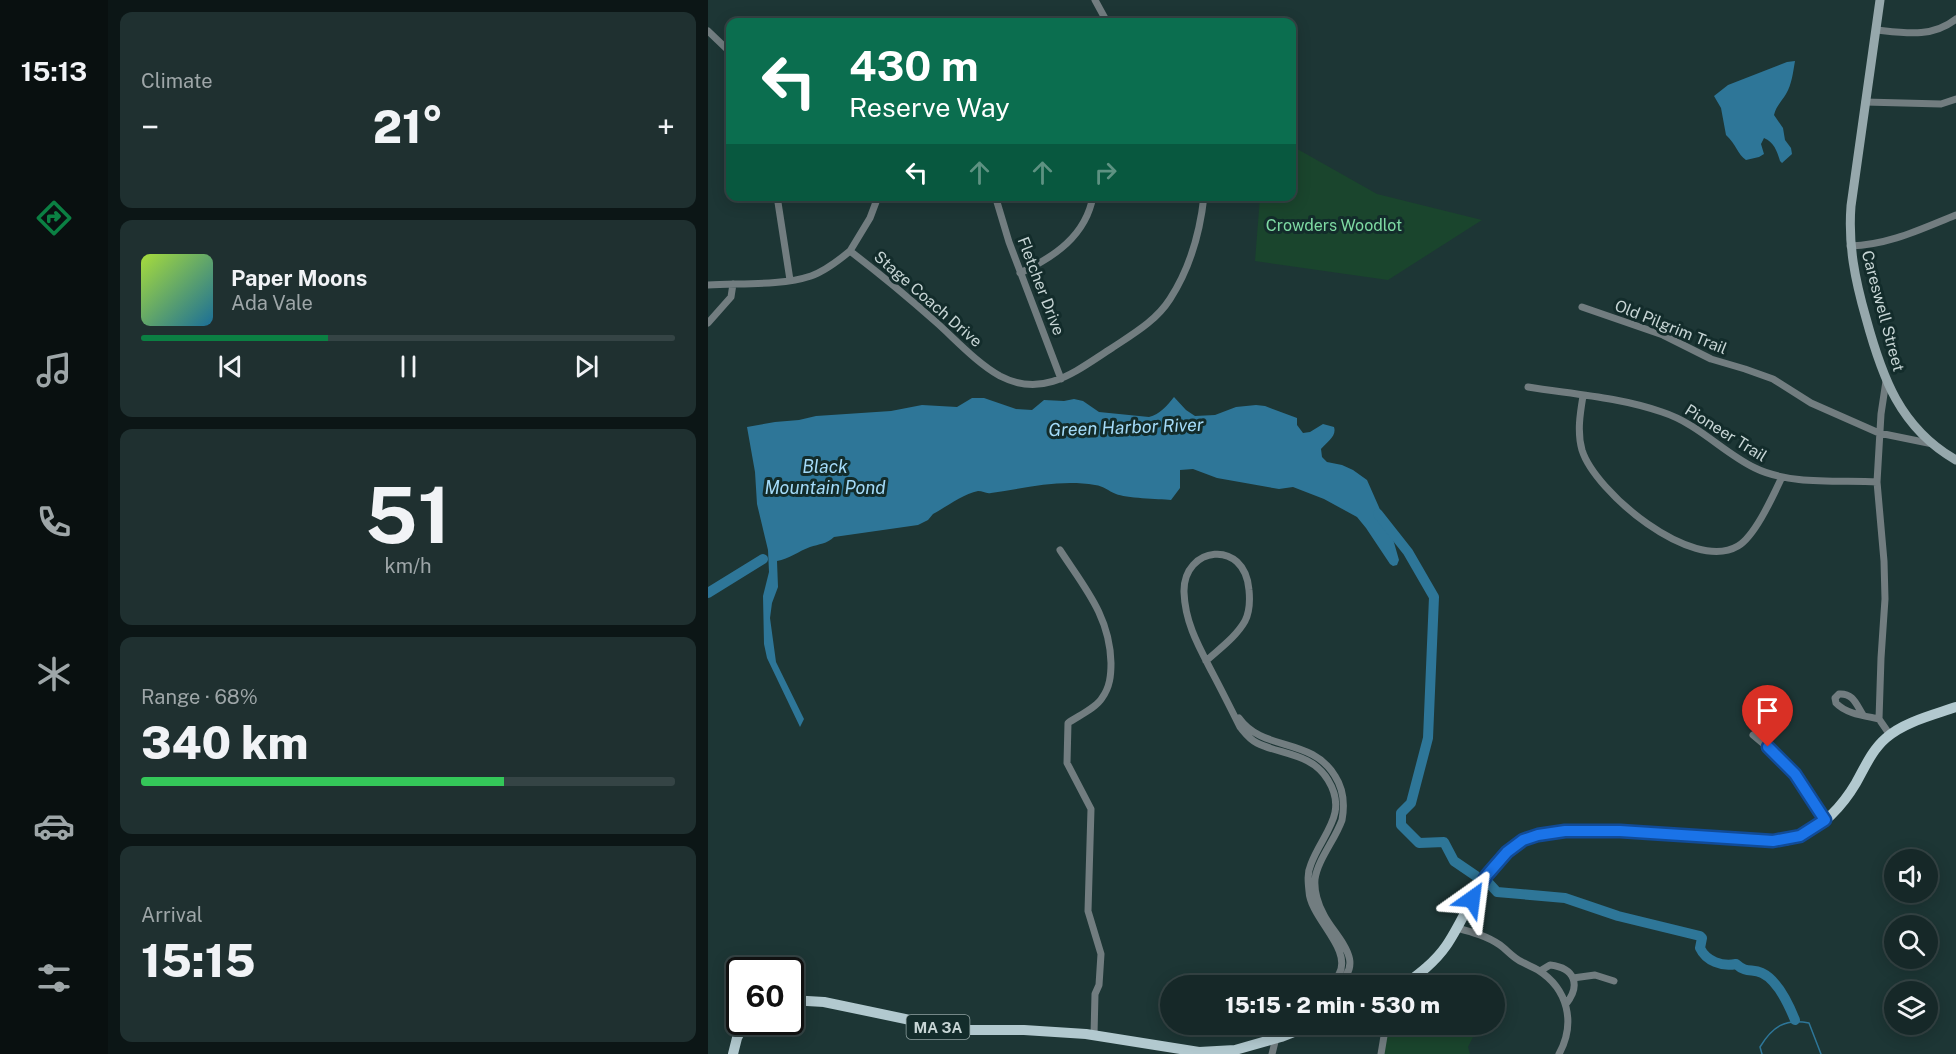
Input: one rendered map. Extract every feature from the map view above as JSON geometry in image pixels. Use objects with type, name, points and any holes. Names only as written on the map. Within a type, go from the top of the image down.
[{"type":"main road","name":"Careswell Street","points":[[1880,0],[1851,206],[1850,246],[1859,293],[1886,381]]},
{"type":"main road","points":[[1886,381],[1904,413],[1933,444],[1956,460]]},
{"type":"main road","points":[[1416,975],[1439,955],[1497,862],[1517,843],[1538,835],[1565,831],[1620,831],[1773,841],[1800,836],[1825,820],[1841,804],[1875,748],[1890,735],[1909,724],[1956,707]]},
{"type":"main road","name":"MA 3A","points":[[804,1001],[824,1002],[958,1030],[1034,1031],[1091,1035],[1180,1050],[1209,1052],[1235,1050],[1285,1035]]},
{"type":"main road","points":[[733,1054],[738,1035]]},
{"type":"street","points":[[1095,0],[1105,18]]},
{"type":"street","points":[[1876,30],[1920,34],[1944,27],[1956,19]]},
{"type":"street","points":[[708,31],[726,48]]},
{"type":"street","points":[[1865,102],[1941,104],[1956,99]]},
{"type":"street","points":[[778,201],[790,280]]},
{"type":"street","points":[[1020,273],[1062,249],[1085,222],[1092,201]]},
{"type":"street","name":"Stage Coach Drive","points":[[708,285],[810,277],[850,251],[1000,376],[1027,384],[1049,383],[1076,372],[1146,325],[1162,310],[1177,288],[1195,246],[1201,224],[1203,201]]},
{"type":"street","points":[[850,251],[870,218],[876,202]]},
{"type":"street","name":"Fletcher Drive","points":[[997,202],[1020,273],[1061,379]]},
{"type":"street","points":[[1850,246],[1872,245],[1896,240],[1956,214]]},
{"type":"street","points":[[708,323],[731,297],[733,284]]},
{"type":"street","name":"Old Pilgrim Trail","points":[[1582,307],[1663,336],[1711,359],[1773,379],[1811,404],[1879,433],[1933,444]]},
{"type":"street","name":"Careswell Street","points":[[1879,719],[1885,590],[1877,482],[1879,433],[1886,381]]},
{"type":"street","name":"Pioneer Trail","points":[[1528,387],[1634,404],[1680,418],[1756,469],[1782,477],[1877,482]]},
{"type":"street","points":[[1583,396],[1579,434],[1587,462],[1602,483],[1635,515],[1653,530],[1673,540],[1706,550],[1728,550],[1739,546],[1751,532],[1782,477]]},
{"type":"street","points":[[1060,550],[1098,607],[1105,624],[1111,654],[1111,677],[1102,700],[1068,723],[1067,763],[1091,809],[1088,911],[1101,954],[1099,986],[1095,994],[1091,1035]]},
{"type":"street","points":[[1206,661],[1240,628],[1248,614],[1250,604],[1248,583],[1242,565],[1221,553],[1205,556],[1187,575],[1184,594],[1190,625],[1196,644],[1240,727],[1249,738],[1269,743],[1308,760],[1330,775],[1335,799],[1332,835],[1310,865],[1311,901],[1349,959],[1346,975]]},
{"type":"street","points":[[1863,715],[1879,719],[1890,735]]},
{"type":"street","points":[[1753,735],[1774,752],[1795,774],[1825,820]]},
{"type":"street","points":[[1457,928],[1493,941],[1522,962],[1540,971],[1559,988],[1566,1004],[1568,1030],[1559,1054]]},
{"type":"street","points":[[1338,975],[1342,959],[1340,944]]},
{"type":"street","points":[[1540,971],[1550,965],[1555,966],[1565,969],[1573,978],[1575,991],[1566,1004]]},
{"type":"street","points":[[1573,978],[1595,975],[1614,981]]},
{"type":"street","points":[[1382,1054],[1385,1035]]},
{"type":"street","points":[[1272,1054],[1276,1038]]},
{"type":"green space","name":"Crowders Woodlot","points":[[1296,148],[1377,194],[1482,220],[1388,280],[1255,261],[1260,201],[1296,201]]},
{"type":"green space","points":[[1385,1035],[1474,1035],[1468,1047],[1470,1054],[1383,1054]]},
{"type":"water","points":[[1795,61],[1790,86],[1774,115],[1783,128],[1785,140],[1792,154],[1782,163],[1773,144],[1764,138],[1761,144],[1764,154],[1746,160],[1726,135],[1721,108],[1714,96],[1728,85]]},
{"type":"water","name":"Black Mountain Pond","points":[[1174,397],[1195,416],[1215,415],[1236,407],[1256,405],[1297,418],[1297,425],[1303,433],[1310,432],[1323,424],[1334,427],[1333,436],[1321,449],[1322,457],[1327,462],[1353,470],[1367,480],[1393,539],[1399,560],[1397,565],[1390,564],[1357,517],[1324,499],[1293,487],[1279,489],[1217,478],[1193,469],[1180,470],[1180,488],[1171,500],[1120,495],[1101,486],[1082,483],[1043,485],[989,493],[978,491],[955,501],[918,525],[834,537],[777,561],[778,587],[772,603],[770,618],[776,662],[804,719],[800,727],[767,658],[764,644],[763,596],[769,572],[768,550],[757,504],[755,472],[747,427],[816,416],[891,411],[922,405],[957,407],[972,398],[984,398],[1016,409],[1032,410],[1044,400],[1074,399],[1083,401],[1099,412],[1149,417],[1157,414]]},
{"type":"waterway","name":"Green Harbor River","points":[[1378,514],[1408,552],[1434,597],[1428,738],[1411,803],[1401,813],[1401,825],[1419,843],[1444,842],[1454,861],[1476,876]]},
{"type":"waterway","name":"Green Harbor River","points":[[708,593],[763,559]]},
{"type":"waterway","name":"Green Harbor River","points":[[1487,881],[1497,892],[1565,898],[1618,916],[1700,936],[1702,938],[1700,948],[1710,960],[1720,964],[1736,964],[1743,969],[1767,976],[1773,981],[1782,993],[1795,1020]]},
{"type":"waterway","name":"Green Harbor River","points":[[1762,1054],[1760,1047],[1769,1034],[1774,1029],[1793,1022],[1809,1023],[1821,1054]]},
{"type":"route","points":[[1472,899],[1487,875],[1507,852],[1517,843],[1538,835],[1565,831],[1620,831],[1773,841],[1800,836],[1825,820],[1795,774],[1768,747]]}]
